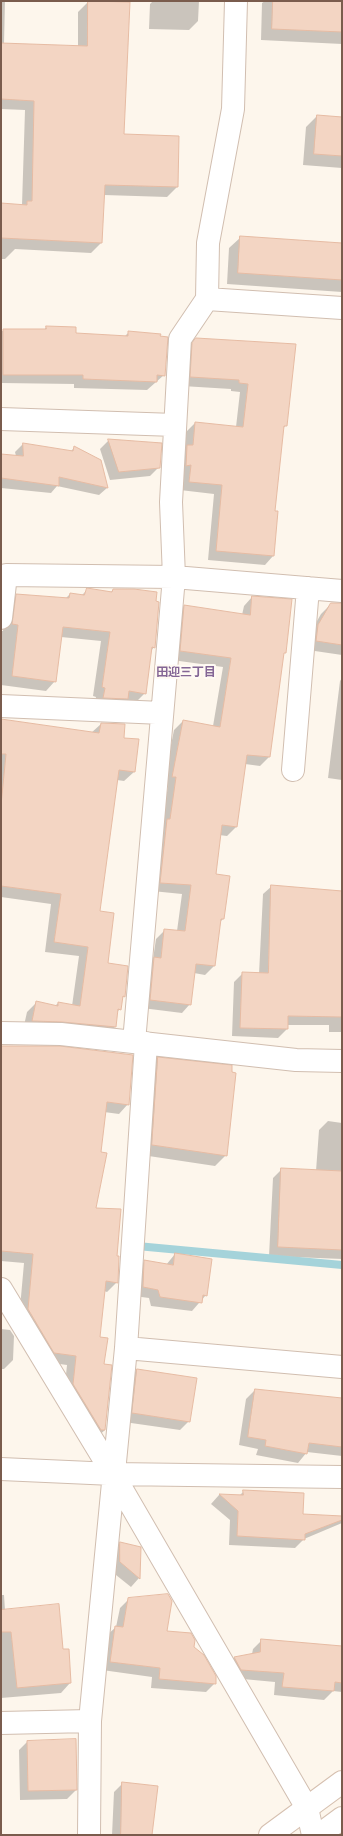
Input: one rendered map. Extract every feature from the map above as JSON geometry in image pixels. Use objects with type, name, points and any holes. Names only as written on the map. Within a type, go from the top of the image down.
[{"type":"street","points":[[89,1835],[90,1721],[126,1348],[140,1043],[162,713],[174,578],[171,502],[174,425],[180,339],[207,299],[208,243],[234,109],[236,1]]},
{"type":"street","points":[[207,299],[342,308]]},
{"type":"street","points":[[1,419],[174,425]]},
{"type":"street","points":[[1,618],[6,575],[174,578],[342,591]]},
{"type":"street","points":[[294,770],[308,588]]},
{"type":"street","points":[[1,706],[162,713]]},
{"type":"street","points":[[1,1033],[61,1034],[296,1060],[342,1061]]},
{"type":"street","points":[[1,1289],[113,1474],[307,1808],[312,1835]]},
{"type":"street","points":[[126,1348],[342,1368]]},
{"type":"street","points":[[1,1469],[113,1474],[342,1477]]},
{"type":"street","points":[[1,1723],[90,1721]]},
{"type":"street","points":[[270,1835],[342,1782]]},
{"type":"street","points":[[319,1835],[342,1818]]},
{"type":"building","points":[[88,1],[130,2],[124,134],[179,136],[178,187],[105,185],[102,243],[1,238],[1,203],[27,205],[27,201],[32,201],[34,101],[1,99],[1,43],[87,46]]},
{"type":"building","points":[[273,1],[342,1],[342,32],[272,29]]},
{"type":"building","points":[[317,115],[342,117],[342,156],[314,154]]},
{"type":"building","points":[[240,236],[342,243],[342,280],[238,273]]},
{"type":"building","points":[[46,326],[76,327],[76,333],[128,336],[128,331],[161,334],[160,336],[168,337],[165,376],[157,375],[157,382],[83,379],[83,375],[3,375],[3,329],[46,329]]},
{"type":"building","points":[[196,338],[296,344],[287,426],[284,426],[275,511],[278,511],[274,556],[216,551],[222,485],[189,482],[191,465],[186,466],[187,445],[193,445],[195,422],[243,427],[248,384],[239,383],[239,380],[190,377],[192,343]]},
{"type":"building","points":[[108,439],[162,443],[160,468],[119,472]]},
{"type":"building","points":[[23,443],[73,451],[74,446],[101,460],[108,488],[59,477],[59,486],[1,478],[1,454],[23,456]]},
{"type":"building","points":[[87,588],[112,592],[113,589],[134,589],[157,592],[156,601],[159,602],[155,648],[152,647],[146,694],[129,691],[128,699],[103,698],[105,688],[102,687],[110,632],[63,627],[56,682],[12,676],[18,625],[12,624],[16,594],[69,598],[70,593],[84,595]]},
{"type":"building","points":[[252,596],[292,599],[286,653],[284,653],[270,757],[247,755],[237,827],[222,825],[216,874],[230,876],[224,919],[221,919],[215,966],[196,964],[191,1005],[150,1000],[154,957],[161,958],[164,929],[185,931],[191,885],[160,883],[167,819],[170,819],[176,777],[172,777],[183,720],[220,727],[231,658],[180,651],[184,605],[250,615]]},
{"type":"building","points":[[331,603],[342,603],[342,645],[316,641],[318,625]]},
{"type":"building","points":[[1,719],[99,733],[101,723],[125,724],[124,738],[139,739],[135,772],[119,770],[100,911],[114,913],[108,963],[128,966],[125,997],[123,996],[121,1010],[118,1009],[116,1027],[32,1021],[36,1001],[58,1006],[58,1002],[80,1006],[88,947],[54,942],[61,894],[1,886],[1,805],[6,754],[1,754]]},
{"type":"building","points":[[271,885],[342,891],[342,1017],[288,1016],[288,1029],[240,1028],[242,972],[268,973]]},
{"type":"building","points":[[2,1046],[60,1046],[133,1055],[129,1105],[107,1102],[101,1152],[107,1153],[96,1208],[121,1209],[117,1256],[119,1256],[118,1283],[106,1281],[100,1337],[108,1338],[104,1364],[112,1365],[105,1430],[101,1430],[73,1384],[76,1356],[54,1353],[28,1309],[33,1254],[1,1251]]},
{"type":"building","points":[[158,1057],[232,1065],[232,1072],[236,1073],[227,1156],[152,1145]]},
{"type":"building","points":[[281,1168],[342,1171],[342,1250],[278,1247]]},
{"type":"building","points":[[175,1253],[212,1259],[207,1296],[203,1295],[202,1303],[160,1297],[158,1290],[143,1287],[144,1260],[173,1265]]},
{"type":"building","points":[[137,1369],[197,1378],[190,1422],[132,1413]]},
{"type":"building","points":[[255,1389],[342,1398],[342,1447],[309,1443],[307,1454],[265,1446],[266,1440],[248,1437]]},
{"type":"building","points":[[243,1490],[304,1493],[303,1514],[342,1516],[342,1520],[305,1534],[305,1540],[237,1536],[238,1511],[219,1494],[243,1495]]},
{"type":"building","points":[[120,1542],[141,1547],[140,1579],[120,1562]]},
{"type":"building","points":[[168,1594],[172,1601],[167,1631],[191,1633],[195,1640],[194,1647],[204,1655],[216,1676],[216,1684],[159,1679],[160,1668],[110,1662],[115,1626],[123,1627],[128,1598]]},
{"type":"building","points":[[59,1604],[63,1649],[69,1649],[71,1683],[17,1688],[11,1632],[1,1632],[1,1610]]},
{"type":"building","points":[[261,1639],[342,1646],[342,1683],[335,1682],[334,1691],[282,1687],[284,1673],[241,1670],[234,1657],[260,1652]]},
{"type":"building","points":[[76,1739],[77,1790],[28,1791],[27,1741]]},
{"type":"building","points":[[122,1782],[158,1786],[152,1835],[121,1835]]},
{"type":"waterway","points":[[137,1246],[342,1265]]},
{"type":"district","name":"田迎三丁目","points":[[186,673]]}]
